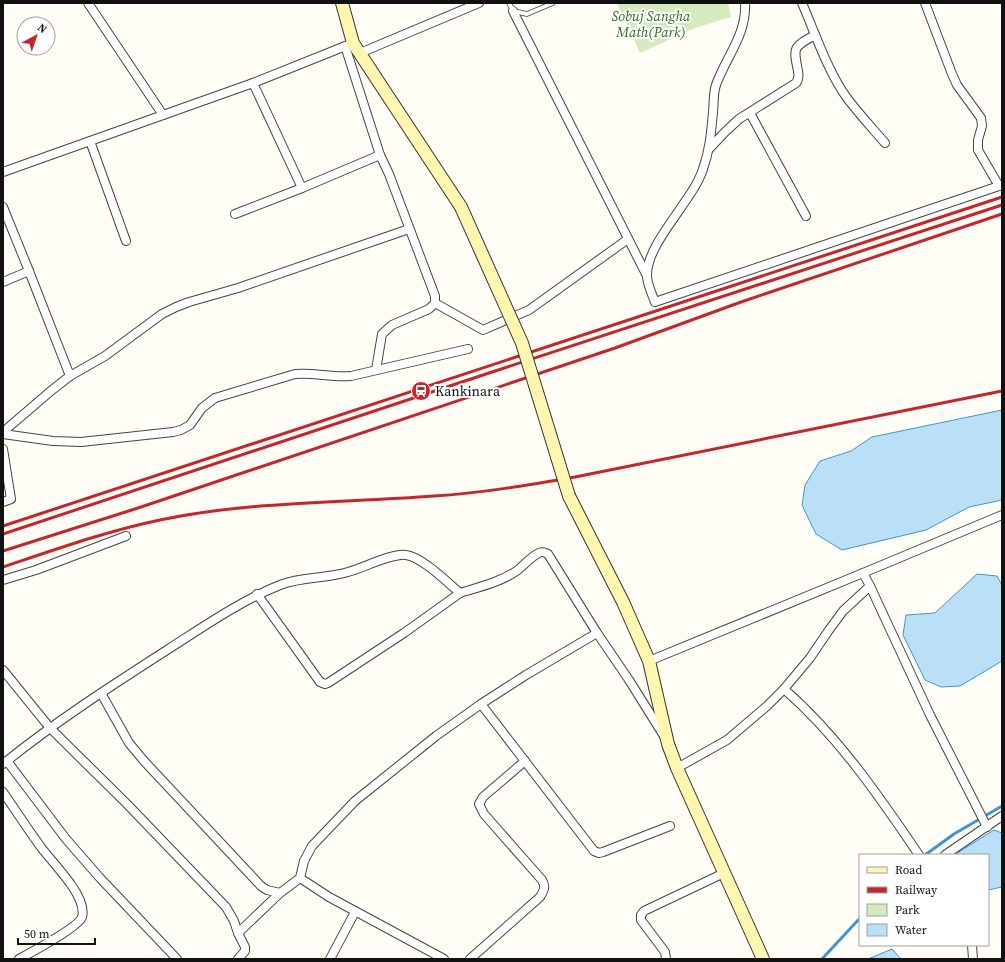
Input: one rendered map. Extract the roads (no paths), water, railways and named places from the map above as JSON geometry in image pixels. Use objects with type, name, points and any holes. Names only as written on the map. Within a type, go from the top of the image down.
[{"type":"main road","points":[[342,3],[349,44],[360,53],[461,208],[522,344],[569,496],[624,602],[649,660],[668,744],[677,768],[763,959]]},
{"type":"street","points":[[88,3],[163,115]]},
{"type":"street","points":[[360,53],[479,3]]},
{"type":"street","points":[[646,276],[648,263],[653,250],[694,187],[702,171],[709,149],[716,86],[741,31],[746,14],[745,3]]},
{"type":"street","points":[[802,3],[823,53],[846,98],[885,143]]},
{"type":"street","points":[[513,11],[628,239],[646,276],[655,302],[1000,186],[978,150],[977,145],[982,126],[981,118],[957,84],[952,74],[925,3]]},
{"type":"street","points":[[709,149],[732,125],[790,88],[799,80],[795,54],[796,49],[802,42],[816,35]]},
{"type":"street","points":[[3,172],[253,83],[349,44],[380,155],[389,174],[435,296],[434,303],[429,309],[392,325],[382,334],[376,370]]},
{"type":"street","points":[[253,83],[302,188]]},
{"type":"street","points":[[750,113],[776,160],[790,190],[806,216]]},
{"type":"street","points":[[90,141],[126,241]]},
{"type":"street","points":[[235,214],[380,155]]},
{"type":"street","points":[[3,207],[30,270],[70,376]]},
{"type":"street","points":[[3,433],[70,376],[105,356],[162,314],[189,302],[245,285],[409,229]]},
{"type":"street","points":[[434,303],[483,330],[529,310],[628,239]]},
{"type":"street","points":[[3,282],[30,270]]},
{"type":"street","points":[[3,433],[54,441],[81,442],[173,432],[190,425],[202,408],[215,398],[295,374],[305,373],[342,376],[376,370],[468,349]]},
{"type":"street","points":[[3,448],[11,500],[3,502]]},
{"type":"street","points":[[649,660],[1002,515]]},
{"type":"street","points":[[3,580],[36,570],[126,536]]},
{"type":"street","points":[[257,594],[320,682],[325,684],[404,633],[460,593],[490,584],[517,570],[537,554],[543,552],[548,554],[553,560],[597,633],[629,680],[668,744]]},
{"type":"street","points":[[177,959],[66,839],[5,763],[50,728],[101,693],[257,594],[281,584],[300,579],[340,575],[394,556],[404,554],[412,556],[422,562],[460,593]]},
{"type":"street","points":[[863,573],[930,715],[986,825]]},
{"type":"street","points":[[677,768],[727,740],[767,706],[784,689],[810,658],[843,611],[870,586]]},
{"type":"street","points":[[238,933],[280,893],[300,878],[304,861],[312,846],[355,801],[436,736],[481,704],[526,674],[597,633]]},
{"type":"street","points":[[3,670],[50,728],[127,804],[226,907],[234,920],[238,933],[245,947],[245,951],[238,959]]},
{"type":"street","points":[[784,689],[822,726],[850,759],[895,818],[918,854]]},
{"type":"street","points":[[101,693],[129,743],[156,775],[261,886],[267,890],[280,893]]},
{"type":"street","points":[[481,704],[594,851],[599,853],[603,852],[670,826]]},
{"type":"street","points":[[470,959],[540,897],[544,890],[545,885],[542,880],[484,814],[479,804],[483,797],[525,761]]},
{"type":"street","points":[[3,792],[72,886],[83,910],[82,917],[79,922],[72,928],[19,959]]},
{"type":"street","points":[[947,854],[986,825],[1002,816]]},
{"type":"street","points":[[666,959],[665,952],[641,920],[641,915],[644,911],[724,873]]},
{"type":"street","points":[[300,878],[355,912],[444,959]]},
{"type":"street","points":[[330,959],[355,912]]},
{"type":"street","points":[[972,946],[973,959]]},
{"type":"lane","points":[[509,3],[513,11],[527,14],[553,3]]},
{"type":"water","points":[[1002,410],[1002,500],[969,507],[926,530],[842,550],[816,534],[802,505],[805,485],[820,461],[851,451],[872,437]]},
{"type":"water","points":[[977,574],[997,576],[1002,585],[1002,661],[960,686],[941,687],[925,680],[903,635],[906,615],[935,613]]},
{"type":"water","points":[[994,830],[1002,833],[1002,887],[989,890],[989,854],[956,854]]},
{"type":"water","points":[[892,949],[901,959],[868,959]]},
{"type":"waterway","points":[[926,854],[954,834],[1002,806]]},
{"type":"waterway","points":[[822,959],[859,919]]},
{"type":"railway","points":[[3,526],[1002,197]]},
{"type":"railway","points":[[3,534],[1002,205]]},
{"type":"railway","points":[[3,551],[141,507],[615,348],[741,302],[1002,214]]},
{"type":"railway","points":[[3,567],[81,541],[140,524],[194,514],[262,506],[452,495],[523,486],[575,477],[1002,391]]},
{"type":"place","name":"Kankinara","points":[[421,391]]},
{"type":"park label","name":"Sobuj Sangha Math(Park)","points":[[651,24]]}]
